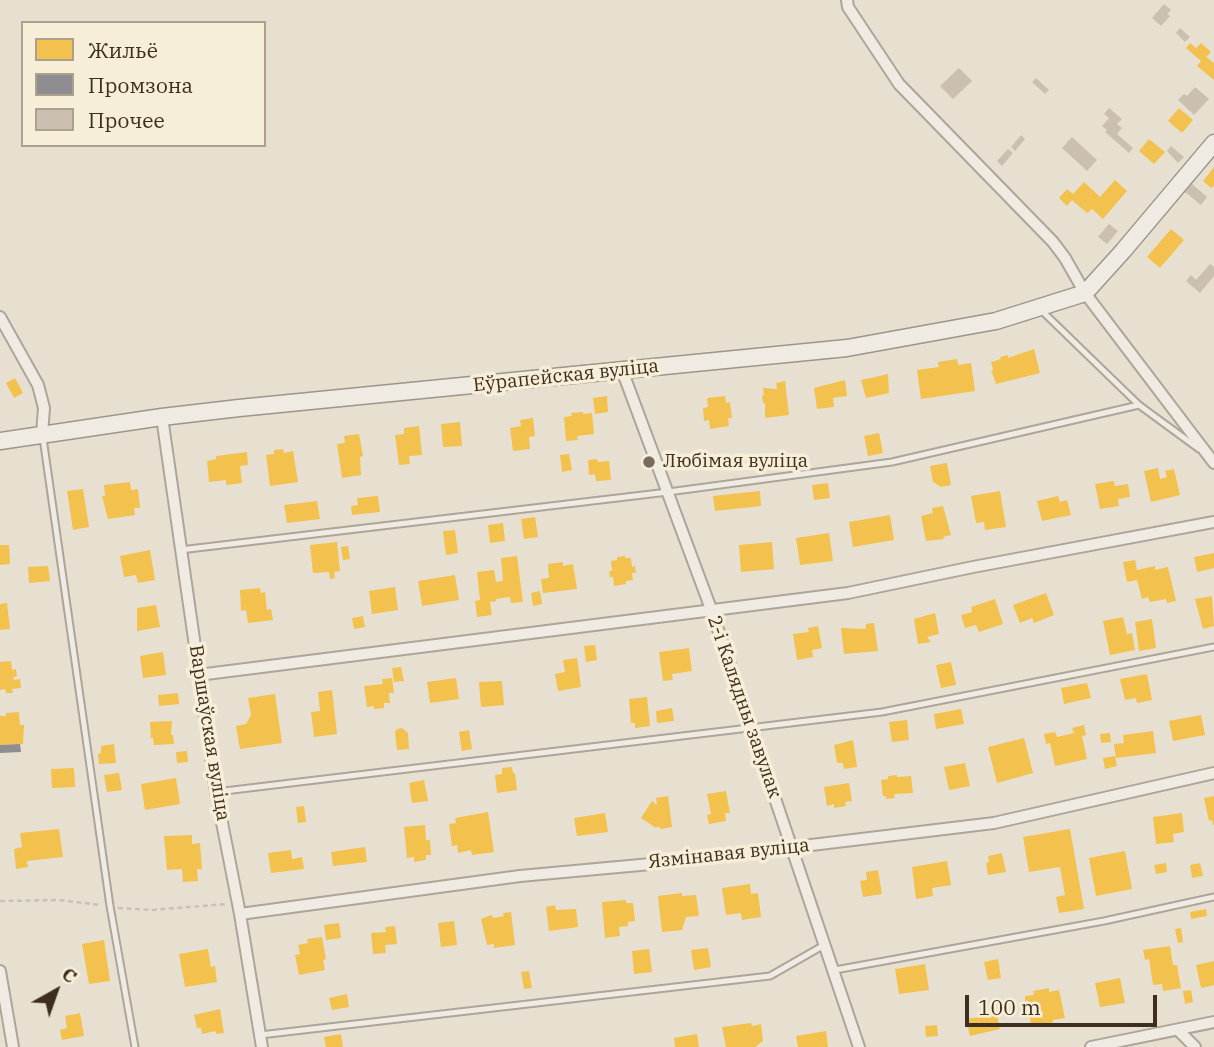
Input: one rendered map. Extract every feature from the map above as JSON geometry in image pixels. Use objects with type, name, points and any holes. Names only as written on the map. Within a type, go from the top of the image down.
[{"type":"street","points":[[847,0],[848,7],[899,84],[1052,242],[1065,258],[1085,293],[1211,459]]},
{"type":"street","points":[[1085,293],[1214,143]]},
{"type":"street","name":"Еўрапейская вуліца","points":[[0,441],[162,417],[847,348],[996,321],[1085,293]]},
{"type":"street","points":[[0,317],[3,329],[38,385],[43,398],[42,434]]},
{"type":"street","name":"2-і Калядны завулак","points":[[622,370],[711,609],[859,1047]]},
{"type":"street","name":"Варшаўская вуліца","points":[[162,417],[216,792],[261,1041]]},
{"type":"street","points":[[198,675],[848,593],[1214,522]]},
{"type":"street","name":"Язмінавая вуліца","points":[[239,909],[993,823],[1214,773]]},
{"type":"street","points":[[0,971],[13,1047]]},
{"type":"street","points":[[1091,1047],[1214,1022]]},
{"type":"street","points":[[1178,1030],[1195,1047]]},
{"type":"lane","points":[[1039,308],[1139,405],[1211,459]]},
{"type":"lane","points":[[180,550],[668,492],[892,462],[1139,405]]},
{"type":"lane","points":[[42,434],[110,906],[135,1047]]},
{"type":"lane","points":[[216,792],[882,712],[1214,647]]},
{"type":"lane","points":[[835,970],[1104,921],[1214,897]]},
{"type":"lane","points":[[261,1041],[770,976],[826,944]]},
{"type":"path","points":[[0,901],[81,901],[151,910],[239,909]]},
{"type":"building: Жильё","points":[[1190,43],[1196,48],[1201,43],[1211,52],[1206,57],[1214,63],[1214,80],[1197,66],[1201,61],[1186,48]]},
{"type":"building: Жильё","points":[[1179,108],[1193,120],[1182,133],[1168,121]]},
{"type":"building: Жильё","points":[[1149,139],[1165,152],[1154,164],[1139,151]]},
{"type":"building: Жильё","points":[[1214,167],[1214,186],[1211,188],[1203,181]]},
{"type":"building: Жильё","points":[[1115,180],[1127,191],[1103,219],[1092,209],[1087,213],[1072,200],[1067,206],[1059,198],[1067,189],[1073,194],[1084,182],[1100,197]]},
{"type":"building: Жильё","points":[[1171,229],[1184,240],[1160,268],[1147,257]]},
{"type":"building: Жильё","points":[[1034,349],[1040,373],[996,384],[991,362],[1001,359],[1000,357],[1008,355],[1008,358]]},
{"type":"building: Жильё","points":[[957,359],[958,365],[971,363],[975,391],[921,399],[917,370],[939,367],[938,362]]},
{"type":"building: Жильё","points":[[888,374],[889,393],[866,398],[861,380]]},
{"type":"building: Жильё","points":[[15,378],[23,393],[14,398],[6,383]]},
{"type":"building: Жильё","points":[[845,380],[847,396],[833,398],[834,407],[817,409],[814,388]]},
{"type":"building: Жильё","points":[[785,381],[789,415],[765,418],[763,388],[777,389],[776,383]]},
{"type":"building: Жильё","points":[[607,396],[608,412],[595,414],[593,398]]},
{"type":"building: Жильё","points":[[725,396],[726,403],[730,402],[732,418],[728,418],[729,426],[710,429],[709,420],[704,421],[703,408],[708,407],[707,398]]},
{"type":"building: Жильё","points":[[583,412],[592,413],[594,434],[577,436],[578,440],[566,441],[564,417]]},
{"type":"building: Жильё","points":[[533,418],[535,436],[529,437],[530,449],[513,451],[510,428],[521,426],[520,420]]},
{"type":"building: Жильё","points":[[460,422],[462,446],[443,447],[441,424]]},
{"type":"building: Жильё","points":[[419,426],[422,455],[409,456],[410,464],[399,465],[395,435],[404,434],[404,428]]},
{"type":"building: Жильё","points":[[879,433],[883,453],[868,456],[864,436]]},
{"type":"building: Жильё","points":[[359,434],[363,456],[360,457],[361,475],[342,478],[337,444],[345,443],[344,436]]},
{"type":"building: Жильё","points":[[283,449],[284,453],[293,451],[298,482],[270,486],[266,455]]},
{"type":"building: Жильё","points":[[247,452],[248,465],[240,466],[242,483],[226,485],[226,480],[209,482],[207,461],[216,459],[216,456]]},
{"type":"building: Жильё","points":[[569,454],[572,470],[562,472],[560,455]]},
{"type":"building: Жильё","points":[[597,459],[598,462],[609,461],[611,480],[596,481],[595,474],[589,475],[588,460]]},
{"type":"building: Жильё","points":[[947,463],[951,485],[941,487],[933,482],[930,466]]},
{"type":"building: Жильё","points":[[1158,468],[1160,479],[1167,477],[1165,471],[1174,469],[1180,495],[1151,502],[1144,471]]},
{"type":"building: Жильё","points":[[1114,481],[1115,486],[1128,484],[1130,497],[1118,499],[1119,506],[1100,509],[1095,484]]},
{"type":"building: Жильё","points":[[130,482],[131,490],[138,489],[140,508],[134,508],[135,515],[108,519],[102,496],[105,496],[104,485]]},
{"type":"building: Жильё","points":[[828,483],[830,498],[814,500],[812,485]]},
{"type":"building: Жильё","points":[[83,489],[89,527],[73,530],[67,491]]},
{"type":"building: Жильё","points":[[760,491],[761,506],[715,511],[713,496]]},
{"type":"building: Жильё","points":[[1000,491],[1006,527],[985,530],[984,522],[976,523],[971,496]]},
{"type":"building: Жильё","points":[[378,496],[380,512],[352,515],[351,506],[358,505],[357,498]]},
{"type":"building: Жильё","points":[[1058,496],[1060,502],[1067,500],[1071,515],[1042,521],[1037,501]]},
{"type":"building: Жильё","points":[[317,501],[320,519],[287,523],[284,505]]},
{"type":"building: Жильё","points":[[943,506],[951,535],[943,537],[944,539],[926,541],[921,516],[933,513],[932,508]]},
{"type":"building: Жильё","points":[[890,515],[894,540],[853,547],[849,522]]},
{"type":"building: Жильё","points":[[535,517],[538,537],[524,539],[521,519]]},
{"type":"building: Жильё","points":[[503,523],[505,541],[490,543],[488,525]]},
{"type":"building: Жильё","points":[[455,530],[458,553],[446,555],[443,531]]},
{"type":"building: Жильё","points":[[829,533],[833,561],[800,565],[796,538]]},
{"type":"building: Жильё","points":[[337,542],[340,571],[334,572],[335,578],[330,579],[329,572],[313,573],[310,545]]},
{"type":"building: Жильё","points":[[772,542],[774,569],[741,572],[739,545]]},
{"type":"building: Жильё","points":[[0,545],[9,545],[10,564],[0,565]]},
{"type":"building: Жильё","points":[[348,546],[350,559],[343,560],[341,547]]},
{"type":"building: Жильё","points":[[150,550],[155,580],[138,583],[136,575],[124,577],[120,556]]},
{"type":"building: Жильё","points":[[1214,553],[1214,568],[1197,572],[1194,557]]},
{"type":"building: Жильё","points":[[517,556],[523,602],[511,603],[510,597],[496,599],[490,602],[492,615],[477,617],[475,601],[480,600],[477,572],[494,570],[496,582],[503,581],[501,558]]},
{"type":"building: Жильё","points":[[625,556],[631,558],[636,573],[632,573],[633,580],[614,586],[609,571],[612,571],[611,561]]},
{"type":"building: Жильё","points":[[1135,560],[1137,570],[1155,566],[1155,570],[1168,567],[1176,601],[1167,603],[1166,599],[1150,602],[1148,597],[1142,599],[1137,580],[1127,582],[1123,562]]},
{"type":"building: Жильё","points":[[563,562],[563,566],[573,564],[577,589],[543,593],[541,579],[549,578],[548,564]]},
{"type":"building: Жильё","points":[[48,566],[50,581],[29,583],[28,567]]},
{"type":"building: Жильё","points":[[455,575],[459,600],[422,606],[418,581]]},
{"type":"building: Жильё","points":[[395,587],[398,610],[372,614],[369,591]]},
{"type":"building: Жильё","points":[[260,588],[261,593],[265,592],[267,610],[271,609],[273,620],[248,623],[246,610],[241,611],[240,590]]},
{"type":"building: Жильё","points":[[540,591],[542,604],[533,606],[531,593]]},
{"type":"building: Жильё","points":[[1046,593],[1054,615],[1034,623],[1032,618],[1020,623],[1013,605]]},
{"type":"building: Жильё","points":[[1212,596],[1214,626],[1203,629],[1195,599]]},
{"type":"building: Жильё","points":[[995,599],[1003,624],[979,632],[976,625],[965,628],[961,615],[972,612],[971,607]]},
{"type":"building: Жильё","points":[[7,603],[10,629],[0,630],[0,604]]},
{"type":"building: Жильё","points":[[156,605],[160,627],[137,631],[137,608]]},
{"type":"building: Жильё","points":[[935,613],[939,634],[927,637],[931,642],[918,644],[914,619]]},
{"type":"building: Жильё","points":[[363,616],[365,627],[354,629],[352,618]]},
{"type":"building: Жильё","points":[[1123,617],[1127,634],[1132,633],[1135,650],[1110,655],[1103,621]]},
{"type":"building: Жильё","points":[[1152,619],[1156,648],[1139,651],[1135,622]]},
{"type":"building: Жильё","points":[[874,623],[878,651],[844,654],[841,628],[866,629],[866,624]]},
{"type":"building: Жильё","points":[[818,626],[822,648],[812,650],[813,657],[797,660],[793,634],[809,632],[808,628]]},
{"type":"building: Жильё","points":[[595,645],[597,660],[586,662],[584,646]]},
{"type":"building: Жильё","points":[[689,648],[692,671],[672,674],[673,680],[663,681],[659,652]]},
{"type":"building: Жильё","points":[[163,652],[166,675],[143,678],[140,656]]},
{"type":"building: Жильё","points":[[577,658],[581,687],[558,691],[555,674],[565,672],[563,660]]},
{"type":"building: Жильё","points":[[11,661],[12,670],[16,669],[17,676],[13,677],[14,680],[20,679],[21,688],[12,689],[13,693],[6,693],[5,689],[0,690],[0,662]]},
{"type":"building: Жильё","points":[[951,662],[956,685],[941,688],[936,665]]},
{"type":"building: Жильё","points":[[401,667],[404,681],[394,682],[392,668]]},
{"type":"building: Жильё","points":[[1147,674],[1152,700],[1137,703],[1136,698],[1125,700],[1120,679]]},
{"type":"building: Жильё","points":[[392,678],[394,693],[389,693],[390,703],[384,703],[384,708],[367,707],[364,686],[383,684],[382,679]]},
{"type":"building: Жильё","points":[[456,678],[459,699],[430,703],[427,682]]},
{"type":"building: Жильё","points":[[502,681],[504,705],[481,707],[479,682]]},
{"type":"building: Жильё","points":[[1087,683],[1091,698],[1064,704],[1061,688]]},
{"type":"building: Жильё","points":[[332,690],[337,734],[314,737],[311,712],[320,711],[318,692]]},
{"type":"building: Жильё","points":[[178,693],[179,704],[159,706],[158,695]]},
{"type":"building: Жильё","points":[[275,694],[282,743],[240,749],[236,726],[246,724],[251,715],[248,698]]},
{"type":"building: Жильё","points":[[647,697],[650,726],[635,728],[635,723],[631,723],[629,699]]},
{"type":"building: Жильё","points":[[672,708],[674,721],[657,723],[656,711]]},
{"type":"building: Жильё","points":[[961,709],[964,724],[936,729],[934,714]]},
{"type":"building: Жильё","points":[[19,712],[20,725],[24,725],[23,744],[0,745],[0,716]]},
{"type":"building: Жильё","points":[[1201,715],[1205,735],[1173,741],[1169,721]]},
{"type":"building: Жильё","points":[[907,720],[909,740],[892,742],[889,722]]},
{"type":"building: Жильё","points":[[172,721],[171,735],[174,744],[154,745],[150,722]]},
{"type":"building: Жильё","points":[[1084,725],[1086,735],[1082,736],[1087,759],[1055,766],[1050,743],[1046,744],[1044,734],[1055,732],[1057,737],[1074,733],[1072,728]]},
{"type":"building: Жильё","points":[[402,728],[408,733],[409,749],[397,750],[395,732]]},
{"type":"building: Жильё","points":[[469,730],[472,749],[462,751],[459,732]]},
{"type":"building: Жильё","points":[[1153,731],[1156,753],[1116,758],[1114,744],[1124,743],[1123,735]]},
{"type":"building: Жильё","points":[[1110,733],[1111,742],[1101,743],[1100,734]]},
{"type":"building: Жильё","points":[[1024,738],[1033,773],[997,783],[988,747]]},
{"type":"building: Жильё","points":[[853,740],[857,767],[844,769],[843,763],[837,763],[834,745]]},
{"type":"building: Жильё","points":[[114,744],[116,763],[99,764],[101,746]]},
{"type":"building: Жильё","points":[[187,751],[188,762],[177,763],[176,752]]},
{"type":"building: Жильё","points":[[1115,756],[1117,766],[1105,769],[1103,758]]},
{"type":"building: Жильё","points":[[965,763],[970,786],[949,790],[944,767]]},
{"type":"building: Жильё","points":[[512,767],[517,790],[497,793],[495,775],[502,774],[502,768]]},
{"type":"building: Жильё","points":[[74,768],[75,787],[52,788],[51,769]]},
{"type":"building: Жильё","points":[[119,773],[122,790],[107,792],[104,775]]},
{"type":"building: Жильё","points":[[897,775],[911,776],[913,793],[894,794],[895,798],[886,799],[886,796],[883,796],[881,780]]},
{"type":"building: Жильё","points":[[176,778],[180,804],[145,810],[141,784]]},
{"type":"building: Жильё","points":[[424,780],[428,801],[412,803],[409,783]]},
{"type":"building: Жильё","points":[[849,783],[852,801],[845,802],[846,806],[827,806],[824,787]]},
{"type":"building: Жильё","points":[[726,791],[730,813],[725,813],[726,821],[709,824],[707,815],[711,814],[707,794]]},
{"type":"building: Жильё","points":[[668,796],[672,827],[656,828],[641,818],[652,801],[657,805],[656,798]]},
{"type":"building: Жильё","points":[[1214,796],[1213,825],[1212,820],[1209,821],[1204,798]]},
{"type":"building: Жильё","points":[[304,806],[306,822],[298,823],[296,807]]},
{"type":"building: Жильё","points":[[488,812],[494,852],[472,855],[471,850],[458,853],[457,845],[452,846],[449,824],[456,823],[455,818]]},
{"type":"building: Жильё","points":[[605,813],[608,832],[577,836],[574,818]]},
{"type":"building: Жильё","points":[[1182,813],[1184,832],[1173,834],[1174,842],[1156,844],[1153,817]]},
{"type":"building: Жильё","points":[[425,825],[431,855],[426,855],[426,860],[414,862],[414,857],[407,858],[404,827]]},
{"type":"building: Жильё","points":[[59,829],[63,857],[27,861],[28,867],[16,869],[14,849],[22,847],[20,833]]},
{"type":"building: Жильё","points":[[1070,829],[1084,909],[1059,913],[1056,897],[1065,895],[1060,867],[1029,872],[1023,837]]},
{"type":"building: Жильё","points":[[192,835],[192,844],[200,843],[202,869],[197,869],[198,881],[183,882],[182,869],[167,870],[164,836]]},
{"type":"building: Жильё","points":[[365,847],[367,862],[333,866],[331,852]]},
{"type":"building: Жильё","points":[[291,850],[292,859],[302,857],[304,869],[271,873],[268,853]]},
{"type":"building: Жильё","points":[[1125,851],[1132,889],[1096,896],[1089,858]]},
{"type":"building: Жильё","points":[[1002,853],[1006,872],[988,875],[988,856]]},
{"type":"building: Жильё","points":[[947,861],[951,885],[932,888],[933,896],[916,899],[912,867]]},
{"type":"building: Жильё","points":[[1166,863],[1167,872],[1156,874],[1154,865]]},
{"type":"building: Жильё","points":[[1200,863],[1203,876],[1192,878],[1190,865]]},
{"type":"building: Жильё","points":[[878,870],[882,894],[863,897],[860,881],[867,880],[866,872]]},
{"type":"building: Жильё","points":[[750,884],[751,894],[758,893],[761,917],[742,920],[741,913],[726,915],[722,888]]},
{"type":"building: Жильё","points":[[682,893],[682,896],[696,895],[699,916],[686,917],[682,930],[662,932],[658,896]]},
{"type":"building: Жильё","points":[[626,900],[626,903],[633,903],[635,921],[628,922],[628,926],[619,927],[620,936],[605,938],[602,902]]},
{"type":"building: Жильё","points":[[555,905],[556,910],[576,909],[578,927],[549,931],[546,907]]},
{"type":"building: Жильё","points":[[1206,909],[1207,916],[1191,919],[1190,912]]},
{"type":"building: Жильё","points":[[511,912],[515,945],[494,948],[494,944],[487,945],[481,919],[491,915],[494,918],[504,916],[503,913]]},
{"type":"building: Жильё","points":[[454,921],[457,945],[441,947],[438,923]]},
{"type":"building: Жильё","points":[[339,923],[341,938],[326,940],[324,925]]},
{"type":"building: Жильё","points":[[395,926],[397,944],[385,945],[386,953],[373,954],[371,933],[386,932],[385,927]]},
{"type":"building: Жильё","points":[[1181,928],[1183,942],[1178,943],[1175,929]]},
{"type":"building: Жильё","points":[[322,937],[325,970],[299,975],[295,955],[300,954],[298,945],[308,943],[307,939]]},
{"type":"building: Жильё","points":[[104,940],[110,981],[89,984],[82,944]]},
{"type":"building: Жильё","points":[[1170,946],[1181,988],[1163,991],[1162,984],[1153,985],[1149,959],[1145,960],[1143,950]]},
{"type":"building: Жильё","points":[[708,948],[711,967],[694,970],[691,950]]},
{"type":"building: Жильё","points":[[208,949],[211,967],[215,966],[217,982],[185,987],[179,954]]},
{"type":"building: Жильё","points":[[649,949],[652,972],[634,974],[632,951]]},
{"type":"building: Жильё","points":[[998,959],[1001,978],[988,980],[984,962]]},
{"type":"building: Жильё","points":[[1214,961],[1214,985],[1201,988],[1196,965]]},
{"type":"building: Жильё","points":[[925,964],[929,990],[899,994],[895,969]]},
{"type":"building: Жильё","points":[[529,971],[532,988],[524,989],[521,972]]},
{"type":"building: Жильё","points":[[1120,978],[1125,1003],[1100,1007],[1095,983]]},
{"type":"building: Жильё","points":[[1049,988],[1049,992],[1059,990],[1065,1018],[1053,1020],[1052,1023],[1031,1025],[1030,1017],[1026,1018],[1025,996],[1034,995],[1033,991]]},
{"type":"building: Жильё","points":[[1191,990],[1193,1002],[1185,1004],[1183,991]]},
{"type":"building: Жильё","points":[[347,994],[349,1007],[332,1010],[329,998]]},
{"type":"building: Жильё","points":[[220,1009],[224,1033],[216,1034],[216,1031],[202,1034],[201,1028],[197,1028],[194,1015]]},
{"type":"building: Жильё","points":[[80,1013],[84,1036],[62,1040],[60,1030],[67,1028],[65,1016]]},
{"type":"building: Жильё","points":[[997,1015],[1000,1029],[970,1036],[966,1019]]},
{"type":"building: Жильё","points":[[751,1023],[752,1026],[761,1024],[763,1041],[755,1047],[726,1047],[722,1027]]},
{"type":"building: Жильё","points":[[937,1025],[938,1036],[926,1037],[925,1026]]},
{"type":"building: Жильё","points":[[826,1031],[828,1047],[798,1047],[796,1036]]},
{"type":"building: Жильё","points":[[341,1034],[343,1047],[326,1047],[324,1037]]},
{"type":"building: Жильё","points":[[697,1034],[699,1047],[675,1047],[674,1038]]},
{"type":"building: Промзона","points":[[20,744],[21,752],[0,753],[0,745]]},
{"type":"building: Прочее","points":[[1164,4],[1171,10],[1167,14],[1170,16],[1161,26],[1152,18]]},
{"type":"building: Прочее","points":[[1180,28],[1190,37],[1185,42],[1176,33]]},
{"type":"building: Прочее","points":[[959,68],[972,81],[953,99],[940,86]]},
{"type":"building: Прочее","points":[[1036,78],[1049,90],[1045,94],[1032,82]]},
{"type":"building: Прочее","points":[[1195,87],[1209,99],[1194,115],[1178,100],[1184,94],[1187,96]]},
{"type":"building: Прочее","points":[[1109,108],[1122,119],[1117,124],[1122,128],[1117,134],[1133,148],[1129,153],[1105,132],[1107,130],[1102,126],[1109,118],[1104,114]]},
{"type":"building: Прочее","points":[[1021,135],[1025,139],[1015,151],[1011,147]]},
{"type":"building: Прочее","points":[[1072,137],[1097,160],[1087,171],[1062,148]]},
{"type":"building: Прочее","points":[[1171,146],[1184,157],[1178,163],[1167,151]]},
{"type":"building: Прочее","points":[[1008,149],[1013,153],[1002,166],[997,161]]},
{"type":"building: Прочее","points":[[1191,183],[1207,197],[1201,205],[1185,192]]},
{"type":"building: Прочее","points":[[1109,224],[1118,231],[1107,244],[1098,237]]},
{"type":"building: Прочее","points":[[1210,264],[1214,267],[1214,276],[1200,293],[1186,281],[1191,275],[1196,280]]},
{"type":"place","name":"Любімая вуліца","points":[[649,462]]}]
